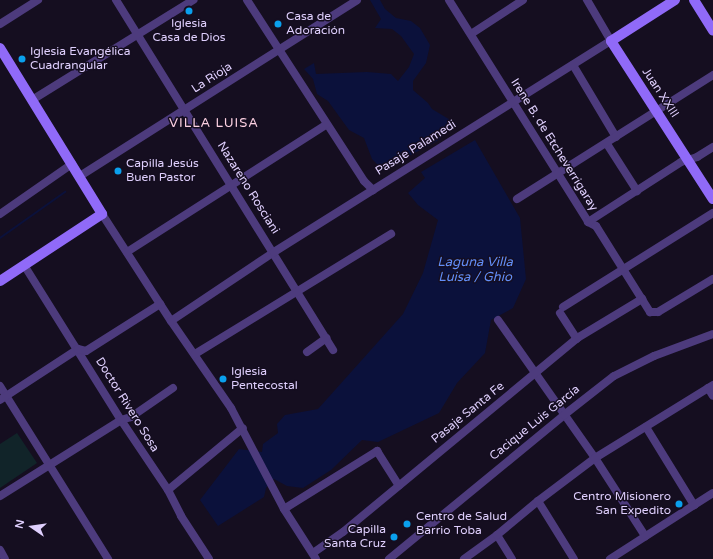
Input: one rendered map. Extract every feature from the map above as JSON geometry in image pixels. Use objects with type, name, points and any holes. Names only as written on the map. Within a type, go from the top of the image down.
[{"type":"street","points":[[0,24],[38,0]]},
{"type":"street","name":"Nazareno Rosciani","points":[[116,0],[232,184],[333,350]]},
{"type":"street","points":[[32,100],[193,0]]},
{"type":"street","points":[[247,0],[364,181],[373,190]]},
{"type":"street","name":"La Rioja","points":[[80,176],[185,111],[357,0]]},
{"type":"street","name":"Irene B. de Etcheverrigaray","points":[[449,0],[588,222],[596,226],[650,312],[658,312],[713,279]]},
{"type":"street","points":[[471,34],[523,0]]},
{"type":"street","name":"Juan XXIII","points":[[587,0],[713,199]]},
{"type":"street","name":"Pasaje Palamedi","points":[[171,321],[274,252],[675,0]]},
{"type":"street","points":[[694,0],[713,31]]},
{"type":"street","points":[[0,48],[102,214],[171,321],[243,428],[284,509],[315,556]]},
{"type":"street","points":[[573,65],[616,137]]},
{"type":"street","points":[[517,199],[557,173],[607,144],[713,75]]},
{"type":"street","points":[[127,252],[327,124]]},
{"type":"street","points":[[607,144],[638,191]]},
{"type":"street","points":[[588,222],[681,162],[697,157],[713,147]]},
{"type":"street","points":[[0,214],[72,164]]},
{"type":"street","points":[[577,338],[561,310],[713,213]]},
{"type":"street","points":[[0,280],[102,214]]},
{"type":"street","points":[[194,354],[391,234]]},
{"type":"street","name":"Doctor Rivero Sosa","points":[[24,265],[78,349],[121,420],[168,490],[181,516],[209,559]]},
{"type":"street","name":"Pasaje Santa Fe","points":[[315,556],[577,338],[642,299]]},
{"type":"street","points":[[3,398],[78,349],[86,351],[160,304]]},
{"type":"street","points":[[498,320],[595,458],[645,536]]},
{"type":"street","name":"Cacique Luis García","points":[[389,559],[564,414],[614,376],[654,356],[713,334]]},
{"type":"street","points":[[307,352],[326,338]]},
{"type":"street","points":[[0,386],[3,398],[108,559]]},
{"type":"street","points":[[464,559],[498,535],[538,501],[595,458],[710,387],[713,396]]},
{"type":"street","points":[[0,496],[121,420],[131,417],[173,388]]},
{"type":"street","points":[[646,427],[694,506]]},
{"type":"street","points":[[168,490],[243,428]]},
{"type":"street","points":[[284,509],[377,451],[399,486]]},
{"type":"street","points":[[610,559],[713,493]]},
{"type":"street","points":[[538,501],[574,559]]},
{"type":"street","points":[[498,535],[512,559]]},
{"type":"street","points":[[0,550],[5,559]]},
{"type":"green space","points":[[17,433],[37,463],[0,488],[0,444]]},
{"type":"water","points":[[370,0],[380,0],[385,9],[396,18],[411,21],[420,28],[430,45],[426,63],[413,81],[413,90],[428,103],[432,109],[457,124],[437,141],[383,170],[372,159],[364,138],[349,130],[328,101],[317,94],[313,79],[304,69],[314,63],[316,74],[367,72],[391,74],[398,81],[409,67],[414,54],[401,36],[392,29],[375,28],[381,19]]},
{"type":"water","name":"Laguna Villa Luisa / Ghio","points":[[475,140],[520,218],[526,279],[513,308],[491,320],[485,353],[457,383],[439,413],[378,442],[362,440],[331,470],[303,488],[287,486],[274,479],[266,488],[264,497],[218,526],[200,500],[239,449],[262,452],[263,444],[278,433],[277,424],[285,415],[318,409],[403,314],[423,273],[438,220],[418,205],[408,193],[425,178],[421,172]]},
{"type":"waterway","points":[[0,238],[65,192]]},
{"type":"place","name":"Iglesia Casa de Dios","points":[[189,11]]},
{"type":"place","name":"Casa de Adoración","points":[[278,24]]},
{"type":"place","name":"Iglesia Evangélica Cuadrangular","points":[[22,59]]},
{"type":"place","name":"Capilla Jesús Buen Pastor","points":[[118,171]]},
{"type":"place","name":"Iglesia Pentecostal","points":[[223,379]]},
{"type":"place","name":"Centro Misionero San Expedito","points":[[679,504]]},
{"type":"place","name":"Centro de Salud Barrio Toba","points":[[407,524]]},
{"type":"place","name":"Capilla Santa Cruz","points":[[394,537]]},
{"type":"district","name":"VILLA LUISA","points":[[214,123]]}]
